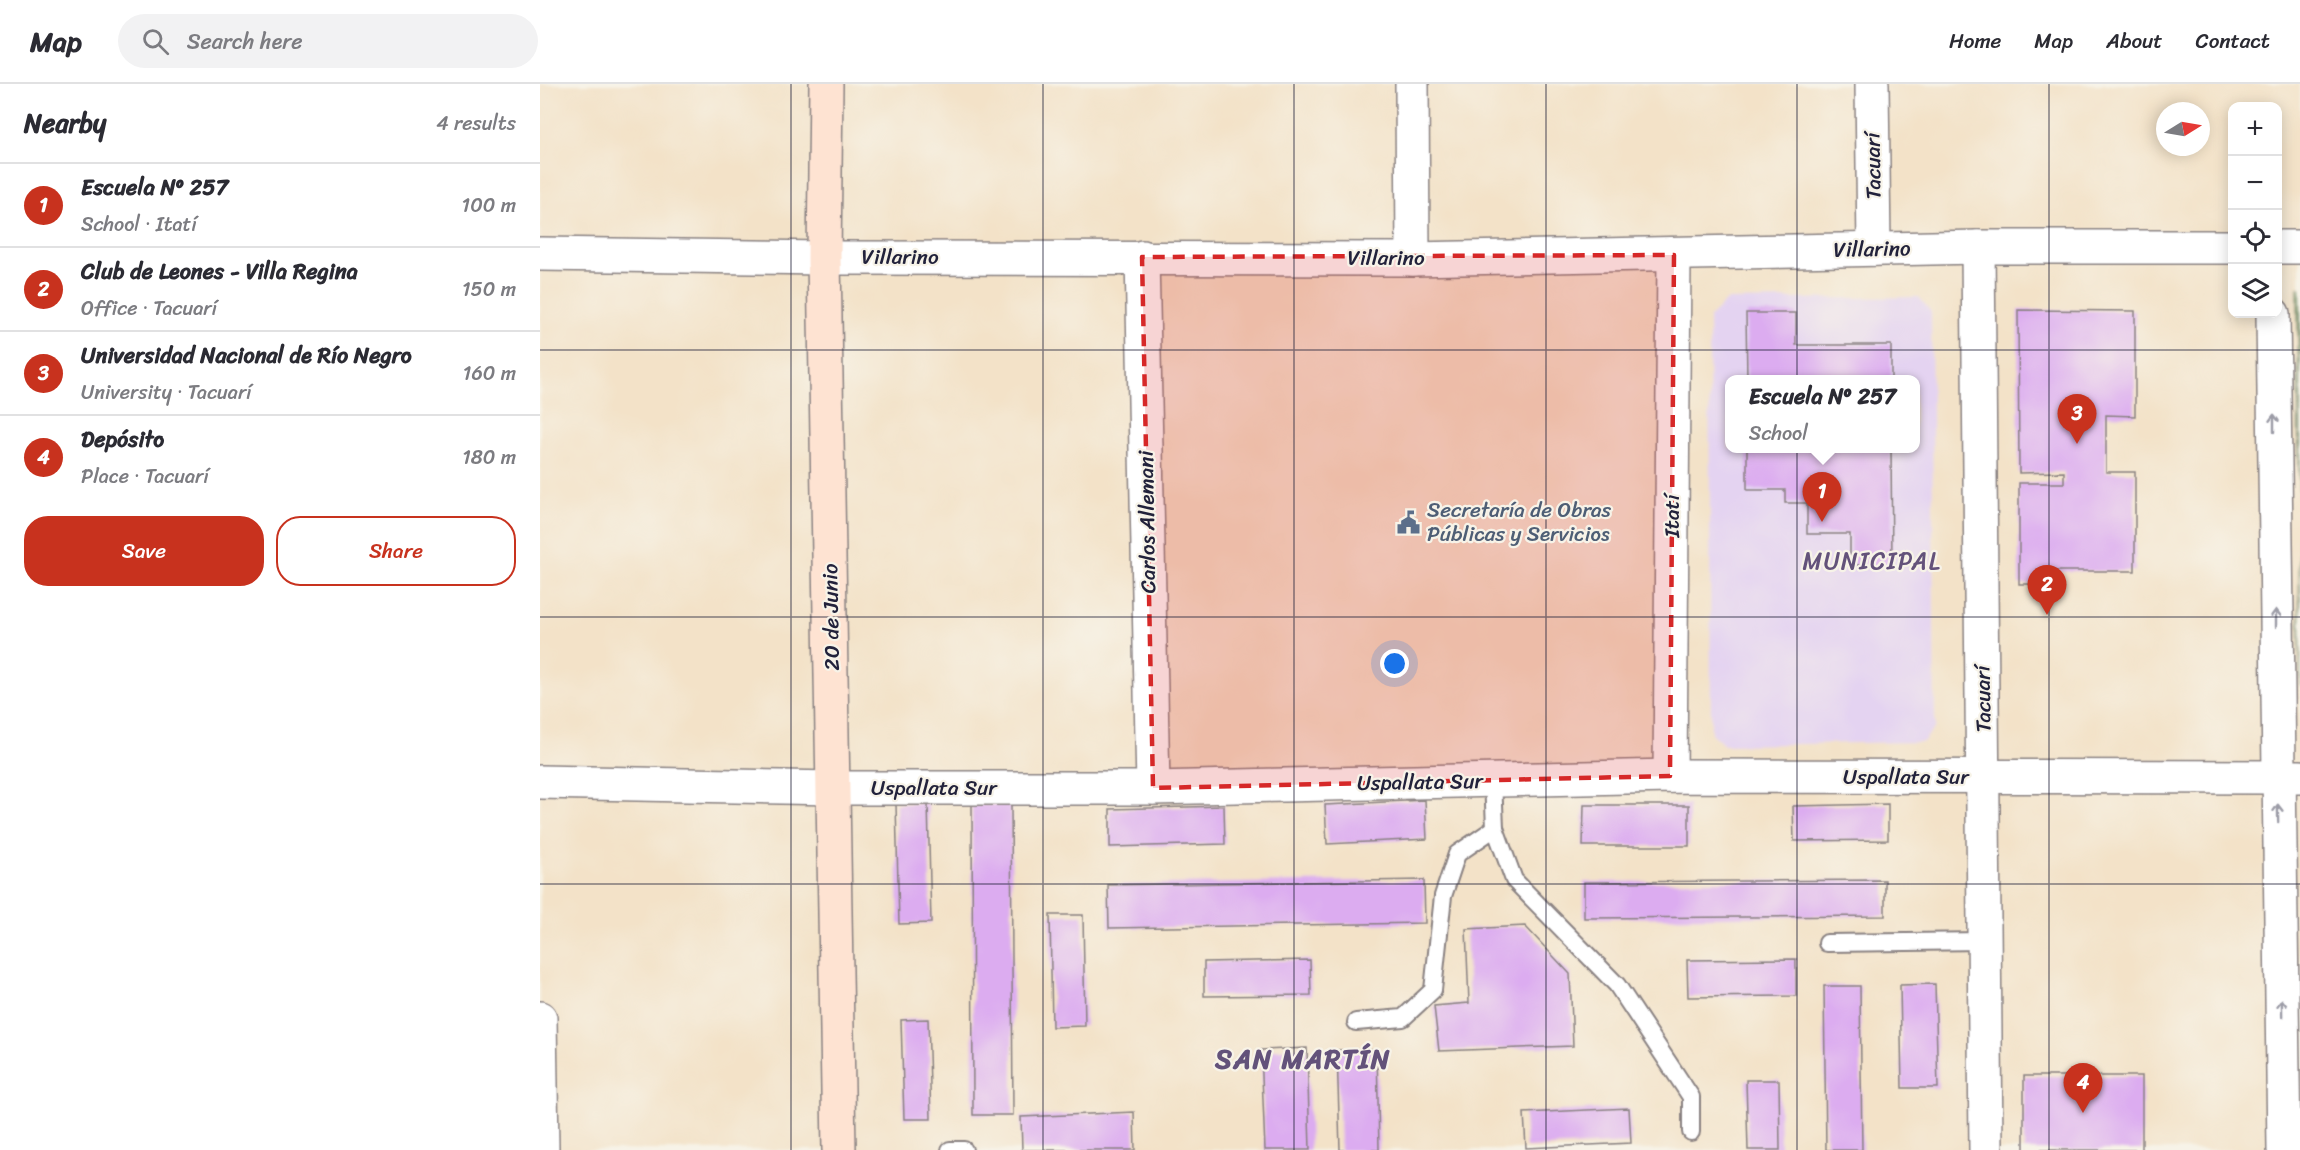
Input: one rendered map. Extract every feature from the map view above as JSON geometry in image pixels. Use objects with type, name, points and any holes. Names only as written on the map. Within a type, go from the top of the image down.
[{"type":"street","name":"20 de Junio","points":[[826,84],[824,258],[839,1150]]},
{"type":"street","points":[[1412,84],[1413,259]]},
{"type":"street","name":"Tacuarí","points":[[1872,84],[1874,249]]},
{"type":"street","name":"Villarino","points":[[540,254],[824,258],[1413,259],[1978,247],[2228,248]]},
{"type":"street","name":"Tacuarí","points":[[1978,247],[1986,1150]]},
{"type":"street","points":[[2282,248],[2300,248]]},
{"type":"street","name":"Itatí","points":[[1670,776],[1674,255]]},
{"type":"street","name":"Carlos Allemani","points":[[1142,257],[1153,788]]},
{"type":"street","points":[[2273,318],[2289,777],[2284,1150]]},
{"type":"street","name":"Uspallata Sur","points":[[540,782],[834,788],[1153,788],[1670,776],[2289,777]]},
{"type":"street","points":[[540,1018],[542,1150]]},
{"type":"lane","points":[[1493,780],[1495,828],[1514,880],[1617,985],[1691,1097],[1691,1132]]},
{"type":"lane","points":[[1356,1022],[1403,1018],[1433,990],[1443,896],[1457,855],[1495,828]]},
{"type":"lane","points":[[1827,943],[1984,941]]},
{"type":"lane","points":[[950,1150],[964,1150]]},
{"type":"highlighted area","points":[[1674,255],[1670,776],[1153,788],[1142,257]]},
{"type":"shaded area","points":[[1919,297],[1931,312],[1935,727],[1923,742],[1724,745],[1711,733],[1709,318],[1727,300]]},
{"type":"green space","points":[[2298,288],[2300,288],[2300,686]]},
{"type":"building","points":[[2018,310],[2135,311],[2135,416],[2106,415],[2106,472],[2135,472],[2135,571],[2054,571],[2054,584],[2019,584],[2019,483],[2064,483],[2064,472],[2019,473]]},
{"type":"building","points":[[1746,313],[1796,313],[1796,345],[1891,345],[1891,375],[1747,375]]},
{"type":"building","points":[[1747,453],[1891,453],[1892,565],[1850,565],[1850,534],[1807,534],[1807,503],[1785,503],[1785,490],[1747,490]]},
{"type":"building","points":[[1425,800],[1427,839],[1327,844],[1325,805]]},
{"type":"building","points":[[928,803],[931,923],[899,924],[896,804]]},
{"type":"building","points":[[1888,804],[1888,840],[1794,841],[1793,806]]},
{"type":"building","points":[[972,805],[1011,805],[1013,1115],[973,1115]]},
{"type":"building","points":[[1584,805],[1689,805],[1689,846],[1583,846]]},
{"type":"building","points":[[1224,806],[1225,844],[1110,847],[1110,809]]},
{"type":"building","points":[[1424,880],[1425,923],[1109,928],[1108,885]]},
{"type":"building","points":[[1885,880],[1885,916],[1584,918],[1584,882]]},
{"type":"building","points":[[1050,915],[1083,915],[1085,1026],[1052,1027]]},
{"type":"building","points":[[1525,926],[1570,974],[1573,1046],[1439,1051],[1434,1006],[1469,1003],[1466,929]]},
{"type":"building","points":[[1796,959],[1796,996],[1688,997],[1687,960]]},
{"type":"building","points":[[1310,960],[1311,995],[1204,996],[1204,962]]},
{"type":"building","points":[[1935,984],[1938,1088],[1902,1088],[1900,985]]},
{"type":"building","points":[[1824,986],[1860,986],[1862,1150],[1826,1150]]},
{"type":"building","points":[[928,1019],[931,1119],[904,1119],[901,1020]]},
{"type":"building","points":[[1307,1048],[1310,1150],[1265,1150],[1261,1050]]},
{"type":"building","points":[[1377,1049],[1379,1150],[1340,1150],[1337,1050]]},
{"type":"building","points":[[2024,1076],[2142,1076],[2142,1150],[2024,1150]]},
{"type":"building","points":[[1746,1080],[1779,1080],[1780,1150],[1748,1150]]},
{"type":"building","points":[[1629,1108],[1631,1143],[1526,1148],[1524,1113]]},
{"type":"building","points":[[1134,1112],[1135,1150],[1022,1150],[1021,1117]]},
{"type":"place","name":"Universidad Nacional de Río Negro","points":[[2077,444]]},
{"type":"place","name":"Secretaría de Obras Públicas y Servicios","points":[[1409,522]]},
{"type":"place","name":"Escuela Nº 257","points":[[1822,522]]},
{"type":"place","name":"Club de Leones - Villa Regina","points":[[2047,615]]},
{"type":"place","name":"Depósito","points":[[2083,1113]]},
{"type":"district","name":"MUNICIPAL","points":[[1872,561]]},
{"type":"district","name":"SAN MARTÍN","points":[[1303,1059]]}]
